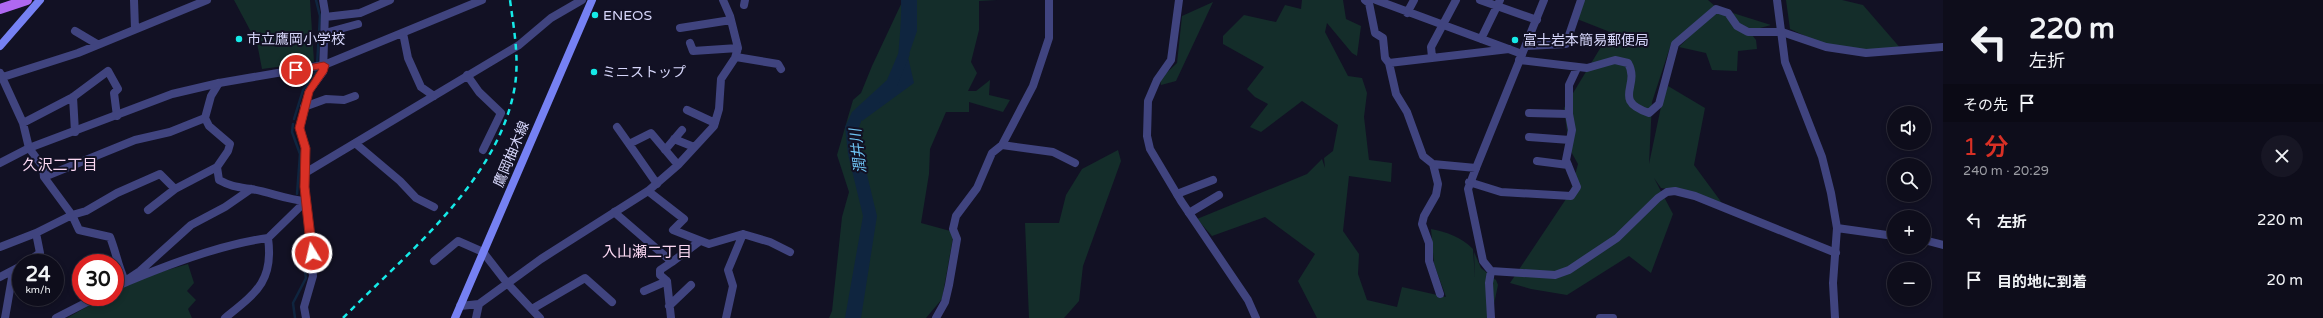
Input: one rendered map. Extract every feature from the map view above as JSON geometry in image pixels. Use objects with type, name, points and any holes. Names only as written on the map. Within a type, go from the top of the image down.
[{"type":"main road","points":[[0,9],[27,0]]},
{"type":"main road","points":[[0,46],[40,0]]},
{"type":"main road","name":"鷹岡柚木線","points":[[455,314],[592,0]]},
{"type":"street","points":[[134,0],[135,29]]},
{"type":"street","points":[[125,281],[117,263],[117,255],[110,237],[79,230],[72,215],[44,177],[43,167],[29,148],[23,123],[1,76],[78,53],[206,0]]},
{"type":"street","points":[[306,318],[304,307],[313,276],[304,173],[305,148],[300,128],[309,91],[323,72],[325,17],[323,0]]},
{"type":"street","points":[[325,17],[360,13],[390,0]]},
{"type":"street","points":[[0,163],[29,148],[75,132],[172,94],[219,83],[323,65],[482,0]]},
{"type":"street","points":[[304,173],[519,45],[551,18],[582,0]]},
{"type":"street","points":[[455,314],[479,304],[507,283],[648,191],[678,166],[694,148],[715,123],[719,109],[721,79],[736,56],[738,48],[732,20],[723,0]]},
{"type":"street","points":[[936,318],[945,302],[949,284],[957,239],[953,229],[956,216],[977,188],[992,152],[1002,145],[1033,86],[1049,38],[1049,0]]},
{"type":"street","points":[[1179,0],[1171,60],[1157,80],[1146,109],[1150,149],[1189,213],[1237,283],[1256,318]]},
{"type":"street","points":[[1365,0],[1369,3],[1375,33],[1383,38],[1385,58],[1389,63],[1396,94],[1407,112],[1423,156],[1433,164],[1476,168]]},
{"type":"street","points":[[1376,0],[1407,13],[1509,49],[1521,57],[1577,68],[1596,68],[1611,59],[1621,60],[1629,64],[1632,69],[1627,100],[1630,106],[1639,111],[1649,113],[1659,104],[1675,44],[1716,9],[1728,13],[1737,26],[1748,32],[1782,32],[1826,47],[1866,53],[1934,49],[1943,47]]},
{"type":"street","points":[[1407,13],[1414,0]]},
{"type":"street","points":[[1432,57],[1431,47],[1444,26],[1456,0]]},
{"type":"street","points":[[1480,0],[1499,3],[1537,20]]},
{"type":"street","points":[[1491,318],[1488,283],[1490,271],[1483,261],[1468,189],[1469,182],[1544,0]]},
{"type":"street","points":[[1526,46],[1566,44],[1581,0]]},
{"type":"street","points":[[1777,0],[1785,62],[1827,173],[1837,228],[1833,283],[1835,318]]},
{"type":"street","points":[[1480,38],[1499,3]]},
{"type":"street","points":[[680,28],[732,20]]},
{"type":"street","points":[[325,33],[358,24]]},
{"type":"street","points":[[75,31],[97,44]]},
{"type":"street","points":[[403,33],[406,40],[409,59],[419,78],[421,87],[434,96]]},
{"type":"street","points":[[690,43],[693,51],[738,48]]},
{"type":"street","points":[[1389,63],[1509,49]]},
{"type":"street","points":[[736,56],[778,64],[781,69]]},
{"type":"street","points":[[1469,182],[1501,192],[1572,196],[1577,186],[1566,160],[1572,130],[1569,114],[1569,85],[1577,68]]},
{"type":"street","points":[[23,123],[73,97],[108,72],[118,89],[114,93],[117,116]]},
{"type":"street","points":[[467,75],[479,92],[501,113],[483,150]]},
{"type":"street","points":[[148,210],[175,189],[217,167],[228,152],[230,144],[209,126],[205,118],[211,96],[219,83]]},
{"type":"street","points":[[304,107],[330,98],[337,101],[354,96]]},
{"type":"street","points":[[73,97],[75,132]]},
{"type":"street","points":[[687,110],[715,123]]},
{"type":"street","points":[[1529,113],[1569,114]]},
{"type":"street","points":[[44,177],[135,140],[170,132],[205,118]]},
{"type":"street","points":[[617,127],[657,184]]},
{"type":"street","points":[[665,150],[682,130]]},
{"type":"street","points":[[629,144],[651,133],[678,166]]},
{"type":"street","points":[[1529,137],[1570,140]]},
{"type":"street","points":[[674,139],[694,148]]},
{"type":"street","points":[[355,143],[400,181],[416,198],[434,207]]},
{"type":"street","points":[[1002,145],[1053,152],[1075,163]]},
{"type":"street","points":[[1537,161],[1568,165]]},
{"type":"street","points":[[1433,164],[1438,184],[1436,195],[1424,216],[1422,224],[1429,243],[1429,261],[1440,294]]},
{"type":"street","points":[[217,167],[219,180],[234,188],[251,189],[291,200],[306,200]]},
{"type":"street","points":[[0,247],[36,233],[72,215],[86,212],[117,193],[160,174],[175,189]]},
{"type":"street","points":[[1177,194],[1213,180]]},
{"type":"street","points":[[125,281],[140,271],[191,225],[226,207],[251,189]]},
{"type":"street","points":[[648,191],[684,219],[673,230],[709,244],[743,234],[770,242],[790,252]]},
{"type":"street","points":[[1490,271],[1504,273],[1555,274],[1569,270],[1617,238],[1658,198],[1667,192],[1675,191],[1694,196],[1836,253]]},
{"type":"street","points":[[1189,213],[1219,195]]},
{"type":"street","points":[[125,281],[154,270],[251,240],[268,238],[287,222],[292,213],[306,200]]},
{"type":"street","points":[[614,212],[672,262]]},
{"type":"street","points":[[1837,228],[1887,235]]},
{"type":"street","points":[[36,233],[40,253],[39,254]]},
{"type":"street","points":[[726,318],[733,286],[728,270],[743,234]]},
{"type":"street","points":[[225,318],[258,292],[265,282],[271,253],[268,238]]},
{"type":"street","points":[[434,261],[458,241],[483,252],[507,283],[540,318]]},
{"type":"street","points":[[670,318],[667,281],[660,275],[660,270],[700,241]]},
{"type":"street","points":[[1931,242],[1943,245]]},
{"type":"street","points":[[0,277],[12,272]]},
{"type":"street","points":[[5,318],[12,278]]},
{"type":"street","points":[[532,309],[586,278],[612,302]]},
{"type":"street","points":[[644,291],[667,281]]},
{"type":"street","points":[[669,306],[691,285]]},
{"type":"street","points":[[476,318],[479,304]]},
{"type":"street","points":[[56,318],[79,306]]},
{"type":"street","points":[[1600,318],[1613,318]]},
{"type":"green space","points":[[234,0],[310,0],[314,62],[262,69],[257,43]]},
{"type":"green space","points":[[903,0],[997,0],[979,1],[979,30],[971,62],[977,73],[968,91],[976,91],[990,80],[989,95],[1010,100],[1003,112],[969,102],[969,112],[946,112],[930,149],[929,174],[921,223],[954,232],[942,299],[926,318],[829,318],[832,311],[842,217],[849,192],[837,155],[853,100],[861,93]]},
{"type":"green space","points":[[1302,0],[1343,0],[1346,19],[1361,26],[1357,56],[1352,53],[1327,23],[1325,32],[1348,76],[1362,78],[1367,93],[1364,117],[1369,160],[1392,163],[1391,182],[1349,176],[1343,231],[1359,254],[1358,274],[1367,300],[1397,307],[1402,287],[1446,297],[1434,264],[1431,229],[1454,236],[1464,241],[1473,249],[1475,278],[1474,252],[1481,268],[1496,280],[1498,285],[1491,318],[1317,318],[1298,281],[1315,254],[1265,217],[1212,236],[1197,219],[1307,174],[1322,159],[1325,168],[1324,158],[1333,151],[1338,125],[1302,101],[1261,132],[1250,127],[1268,104],[1255,97],[1247,89],[1264,67],[1223,44],[1223,36],[1244,15],[1276,22],[1285,5],[1301,9]]},
{"type":"green space","points":[[1584,0],[1708,0],[1717,8],[1771,25],[1749,31],[1756,40],[1757,49],[1738,51],[1737,71],[1712,70],[1706,53],[1679,47],[1693,33],[1671,44],[1652,102],[1649,164],[1662,102],[1668,86],[1705,108],[1694,165],[1722,203],[1688,192],[1661,188],[1654,178],[1673,214],[1651,273],[1629,256],[1567,295],[1531,289],[1510,283],[1570,193],[1578,164],[1569,148],[1564,108],[1610,32],[1577,19]]},
{"type":"green space","points":[[1786,0],[1842,0],[1863,5],[1902,50],[1864,51],[1825,45],[1790,29]]},
{"type":"green space","points":[[1213,2],[1176,81],[1161,85],[1160,79],[1177,63],[1182,16]]},
{"type":"green space","points":[[1118,150],[1121,161],[1083,266],[1079,301],[1064,318],[1029,318],[1025,223],[1059,223],[1066,195],[1082,169]]},
{"type":"green space","points":[[188,264],[194,283],[187,291],[196,300],[188,309],[192,318],[67,318],[88,306],[124,306],[124,286],[136,279]]},
{"type":"water","points":[[901,0],[917,0],[917,31],[908,57],[914,83],[862,121],[861,105],[897,82]]},
{"type":"waterway","points":[[294,119],[303,90],[315,75],[317,65],[320,16],[316,0]]},
{"type":"waterway","name":"潤井川","points":[[853,318],[870,216],[855,154],[852,127],[857,116],[892,83],[904,54]]},
{"type":"waterway","points":[[293,124],[292,132],[300,154],[297,194]]},
{"type":"waterway","points":[[295,318],[293,303],[306,278],[302,253]]},
{"type":"railway","points":[[343,318],[420,242],[445,215],[469,186],[489,156],[504,125],[516,80],[516,46],[510,0]]},
{"type":"place","name":"ENEOS","points":[[595,15]]},
{"type":"place","name":"市立鷹岡小学校","points":[[239,39]]},
{"type":"place","name":"富士岩本簡易郵便局","points":[[1515,40]]},
{"type":"place","name":"ミニストップ","points":[[594,72]]},
{"type":"district","name":"久沢二丁目","points":[[60,165]]},
{"type":"district","name":"入山瀬二丁目","points":[[647,252]]},
{"type":"route","points":[[296,70],[324,65],[323,72],[309,91],[300,128],[305,148],[306,162],[304,173],[309,240],[312,253]]}]
